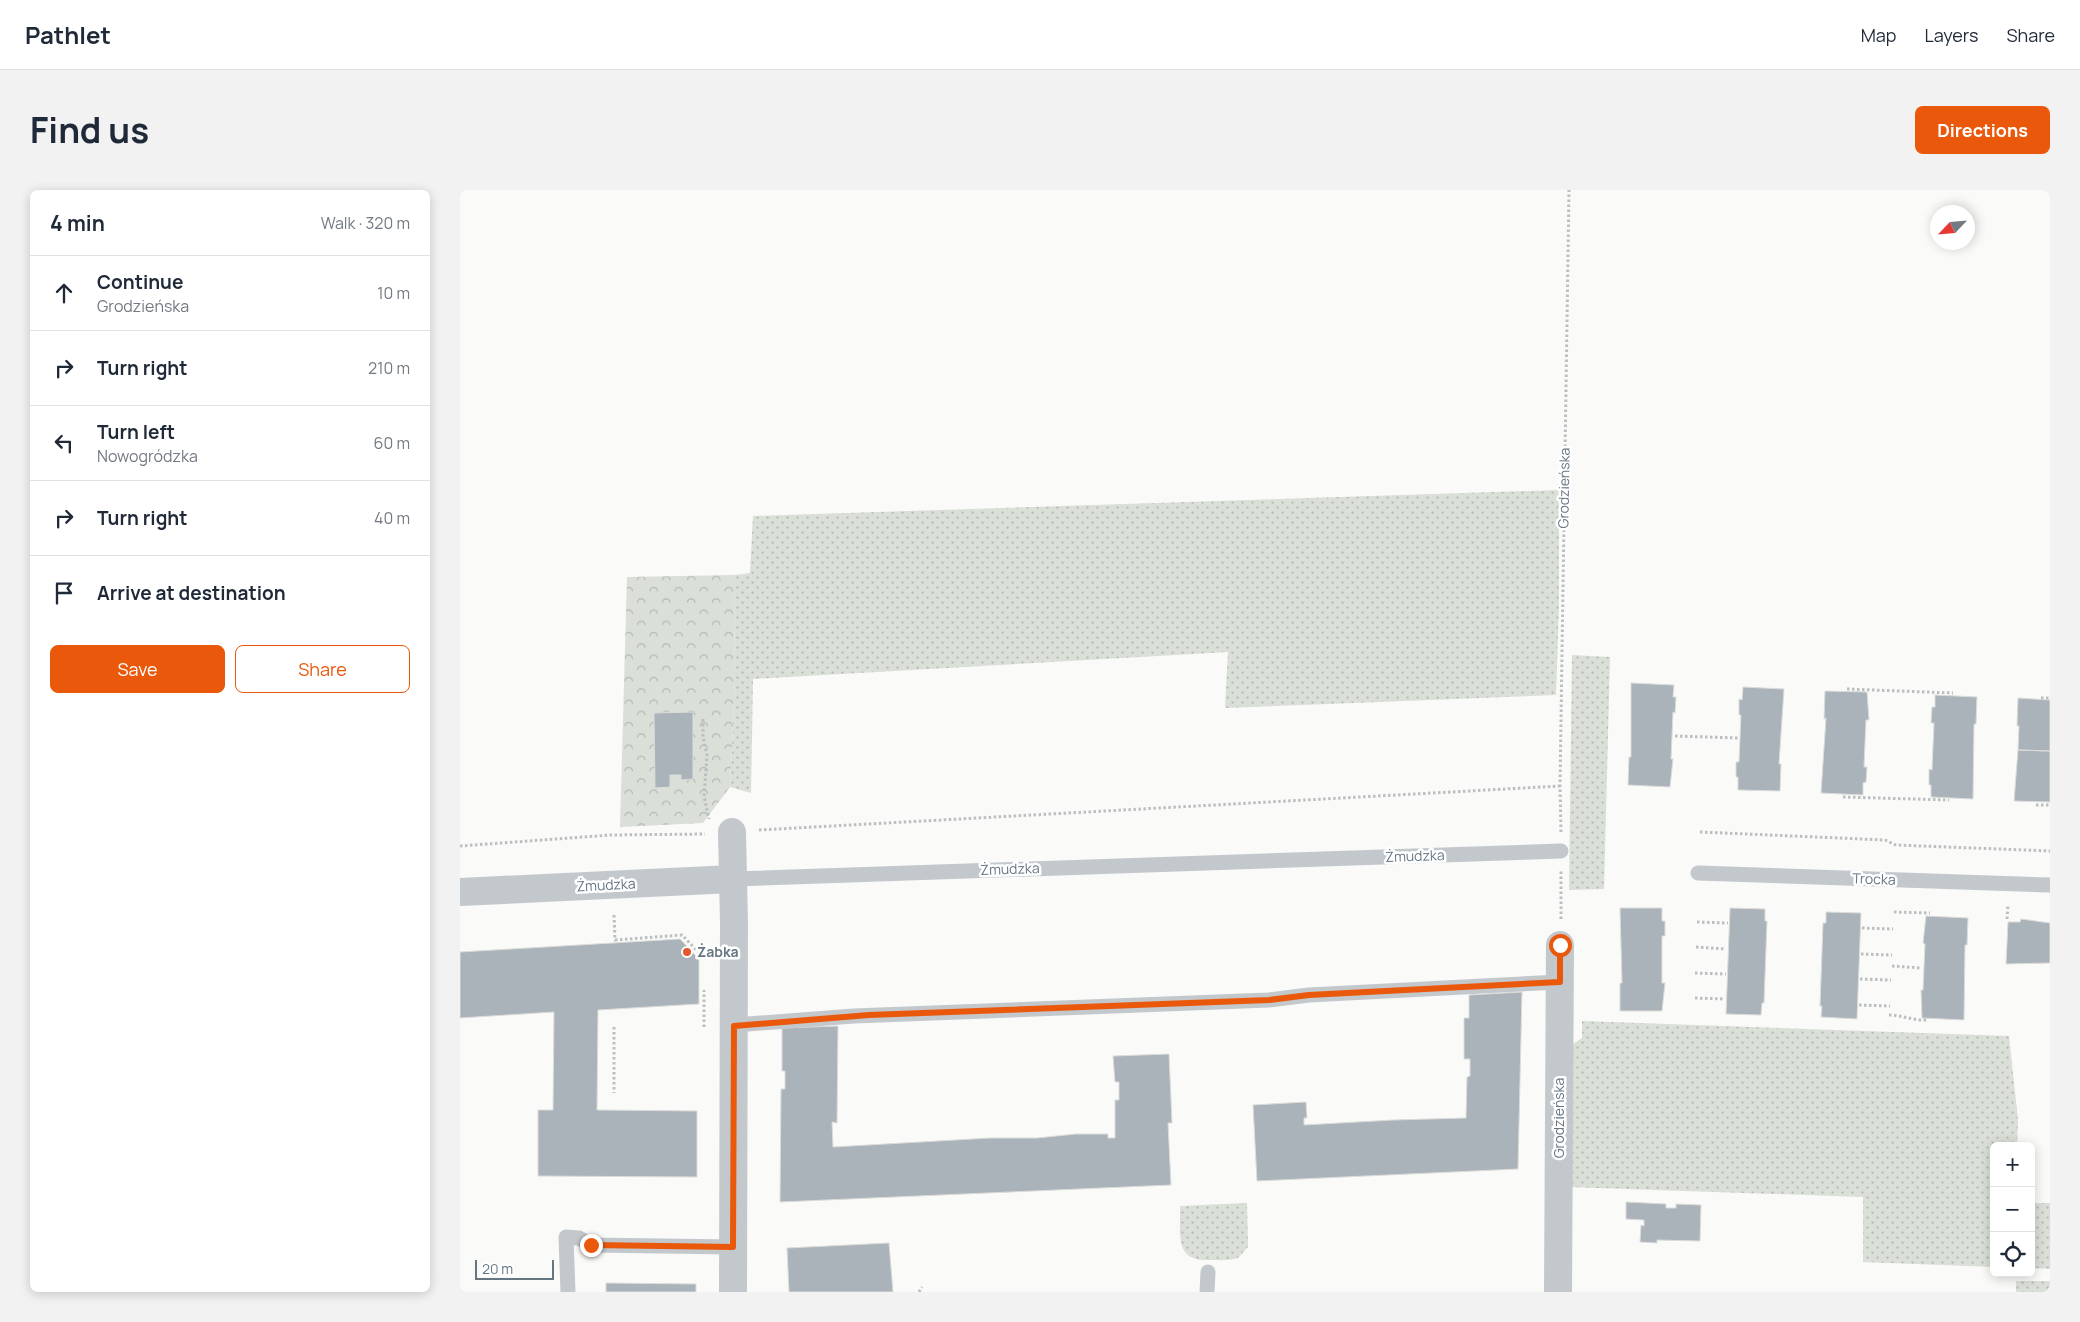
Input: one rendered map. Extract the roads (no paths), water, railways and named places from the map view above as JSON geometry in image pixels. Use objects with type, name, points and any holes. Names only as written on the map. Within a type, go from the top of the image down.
[{"type":"street","points":[[720,833],[732,879],[734,923],[733,1292]]},
{"type":"street","name":"Żmudzka","points":[[460,892],[732,879]]},
{"type":"street","name":"Grodzieńska","points":[[1558,1292],[1560,945]]},
{"type":"lane","name":"Żmudzka","points":[[732,879],[1561,851]]},
{"type":"lane","name":"Trocka","points":[[1698,873],[2050,885]]},
{"type":"lane","points":[[734,1026],[854,1016],[1269,1000],[1309,995],[1560,982]]},
{"type":"lane","points":[[568,1292],[566,1237],[579,1238],[591,1245],[733,1247]]},
{"type":"lane","points":[[1207,1292],[1208,1272]]},
{"type":"place","name":"Żabka","points":[[687,952]]}]
